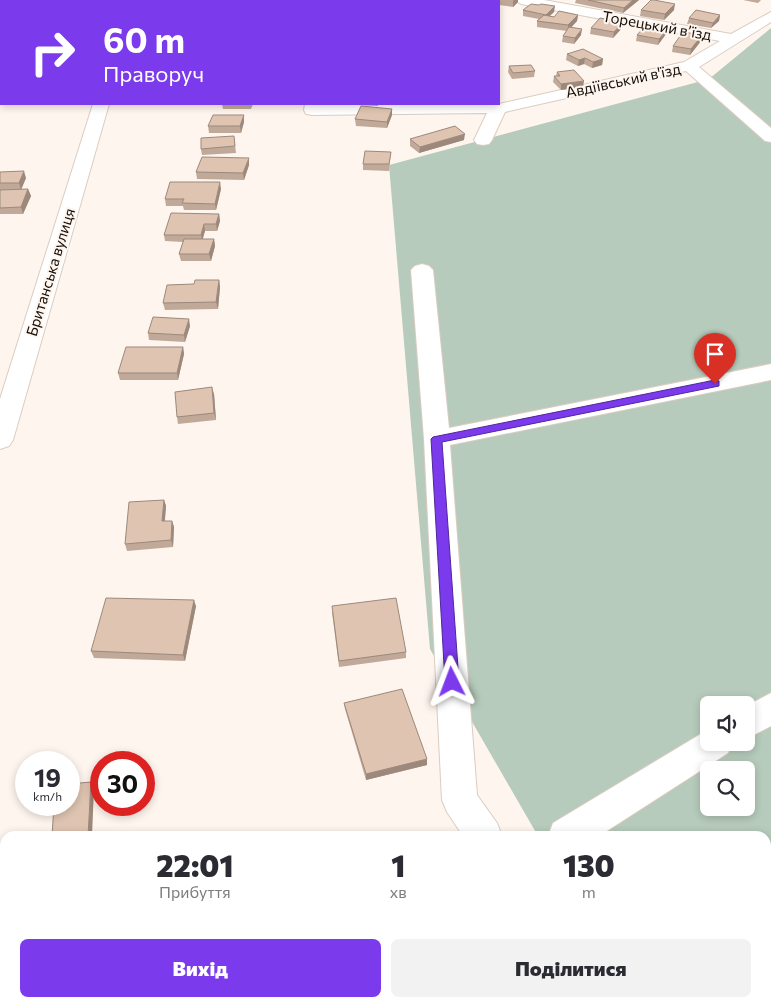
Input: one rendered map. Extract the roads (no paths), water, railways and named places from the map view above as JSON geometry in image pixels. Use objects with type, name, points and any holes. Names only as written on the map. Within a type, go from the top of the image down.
[{"type":"street","name":"Торецький в’їзд","points":[[521,0],[734,39]]},
{"type":"street","name":"Авдіївський в'їзд","points":[[498,108],[689,66],[770,17]]},
{"type":"street","points":[[689,66],[771,137]]},
{"type":"street","name":"Британська вулиця","points":[[0,440],[101,105]]},
{"type":"street","points":[[313,105],[312,110],[498,108],[483,140]]},
{"type":"street","points":[[422,270],[437,439],[460,800],[481,831]]},
{"type":"street","points":[[437,439],[771,372]]},
{"type":"street","points":[[755,718],[771,708]]},
{"type":"street","points":[[574,831],[702,751]]}]
